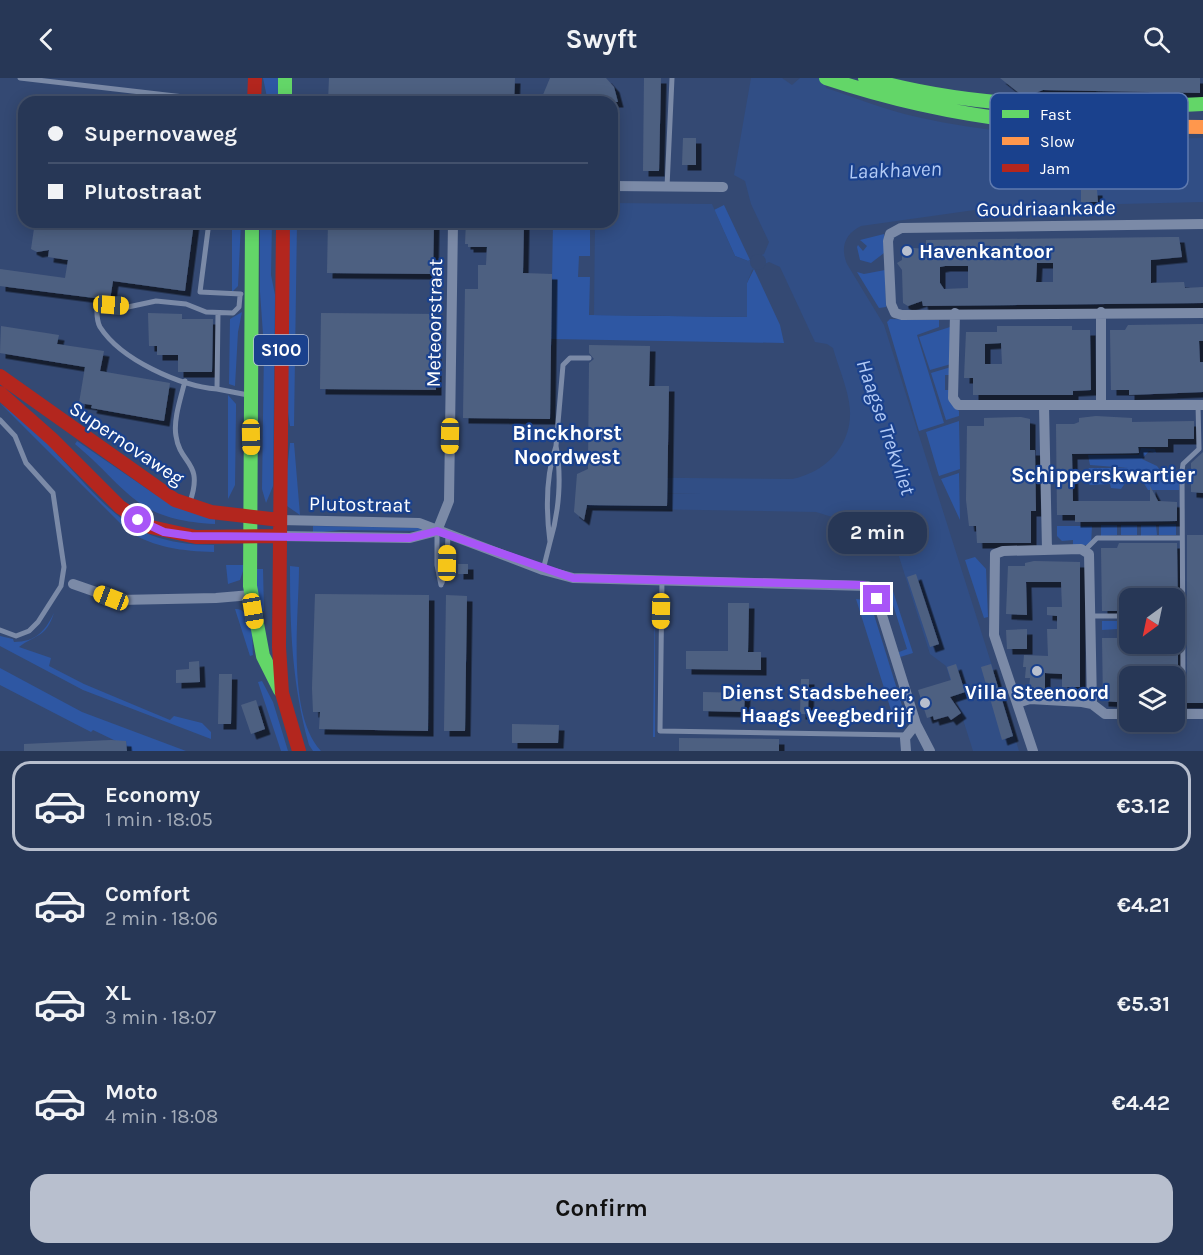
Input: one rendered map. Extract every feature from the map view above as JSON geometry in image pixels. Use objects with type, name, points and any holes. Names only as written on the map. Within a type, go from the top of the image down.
[{"type":"main road","points":[[254,96],[255,78]]},
{"type":"main road","points":[[285,78],[285,96]]},
{"type":"main road","points":[[826,78],[910,105],[990,119]]},
{"type":"main road","points":[[870,79],[900,83],[954,98],[990,101]]},
{"type":"main road","points":[[1188,105],[1203,104]]},
{"type":"main road","name":"S100","points":[[252,228],[246,294],[250,396],[251,595],[263,656],[282,693]]},
{"type":"main road","name":"S100","points":[[282,228],[279,647],[282,693],[299,751]]},
{"type":"main road","name":"Supernovaweg","points":[[0,376],[148,483],[189,506],[280,520]]},
{"type":"main road","name":"Supernovaweg","points":[[0,393],[53,440],[122,508],[144,524],[180,535],[279,536]]},
{"type":"street","points":[[618,186],[723,187]]},
{"type":"street","name":"Goudriaankade","points":[[955,314],[902,315],[892,309],[888,241],[890,234],[901,228],[1203,224]]},
{"type":"street","name":"Meteoorstraat","points":[[443,532],[449,501],[453,228]]},
{"type":"street","points":[[1101,312],[1101,405]]},
{"type":"street","points":[[1200,405],[962,406],[956,404],[953,398],[955,314],[1203,313]]},
{"type":"street","points":[[1044,405],[1047,549]]},
{"type":"street","name":"Plutostraat","points":[[280,520],[416,522],[543,570],[573,578],[863,585],[872,588],[877,599],[919,727]]},
{"type":"street","name":"Plutostraat","points":[[279,536],[410,538],[443,532]]},
{"type":"street","points":[[1033,751],[994,635],[994,557],[997,553],[1047,549],[1085,550],[1090,560],[1092,704]]},
{"type":"street","points":[[68,582],[119,600],[251,595]]},
{"type":"street","points":[[1017,703],[1030,699],[1092,704],[1105,714],[1119,714]]},
{"type":"street","points":[[1185,714],[1203,714]]},
{"type":"street","points":[[906,751],[904,743],[907,735],[919,727],[930,751]]},
{"type":"lane","points":[[20,78],[168,96]]},
{"type":"lane","points":[[667,187],[672,78]]},
{"type":"lane","points":[[208,228],[200,291],[246,294],[236,311],[218,313],[202,311],[184,303],[152,300],[128,307],[97,304],[97,316],[101,328],[127,353],[158,372],[184,381],[250,396]]},
{"type":"lane","points":[[217,389],[218,313]]},
{"type":"lane","points":[[543,570],[556,522],[560,463],[556,446],[563,365],[570,358],[589,358]]},
{"type":"lane","points":[[184,381],[175,435],[194,475],[194,488],[189,506]]},
{"type":"lane","points":[[1182,588],[1182,471],[1183,464],[1199,449],[1200,405]]},
{"type":"lane","points":[[0,420],[15,436],[26,463],[53,493],[68,582],[33,628],[16,636],[0,630]]},
{"type":"lane","points":[[443,532],[447,563],[441,585],[437,565],[443,532]]},
{"type":"lane","points":[[1085,550],[1097,538],[1182,538]]},
{"type":"lane","points":[[662,580],[660,731],[907,735]]},
{"type":"lane","points":[[1091,616],[1119,616]]},
{"type":"shaded area","points":[[263,78],[280,78],[279,96],[267,96]]},
{"type":"shaded area","points":[[724,205],[750,260],[748,261],[735,256],[714,210]]},
{"type":"shaded area","points":[[232,228],[241,228],[238,286],[232,292]]},
{"type":"shaded area","points":[[260,228],[272,228],[271,275],[275,295],[273,486],[266,503],[262,489],[264,348],[260,292]]},
{"type":"shaded area","points":[[289,228],[297,228],[294,426],[290,426],[286,400]]},
{"type":"shaded area","points":[[553,228],[590,228],[590,256],[579,256],[578,277],[590,277],[589,315],[747,317],[747,283],[754,269],[780,325],[784,343],[551,339]]},
{"type":"shaded area","points":[[884,234],[884,253],[871,263],[860,260],[858,245],[863,251],[867,246],[860,240]]},
{"type":"shaded area","points":[[885,270],[886,307],[879,308],[857,272],[864,274]]},
{"type":"shaded area","points":[[242,312],[238,332],[235,386],[229,384],[230,319]]},
{"type":"shaded area","points":[[890,319],[939,320],[939,327],[917,335],[944,423],[919,431],[887,322]]},
{"type":"shaded area","points":[[950,327],[951,364],[930,370],[919,337]]},
{"type":"shaded area","points":[[951,367],[951,375],[945,375],[945,390],[951,390],[952,404],[959,411],[959,416],[946,420],[931,373]]},
{"type":"shaded area","points":[[228,395],[236,404],[236,412],[235,485],[228,499]]},
{"type":"shaded area","points":[[0,403],[47,440],[95,495],[127,522],[144,532],[164,539],[187,544],[214,545],[214,552],[169,548],[128,531]]},
{"type":"shaded area","points":[[959,421],[960,469],[939,476],[926,432]]},
{"type":"shaded area","points":[[77,441],[159,497],[215,519],[215,524],[167,516],[135,500],[75,444]]},
{"type":"shaded area","points":[[290,443],[294,443],[300,515],[287,506],[285,487]]},
{"type":"shaded area","points":[[1141,448],[1155,449],[1156,453],[1149,451],[1142,459],[1157,466],[1160,470],[1179,472],[1179,490],[1148,490],[1140,477],[1128,479],[1121,489],[1111,488],[1110,484],[1090,485],[1083,479],[1089,468],[1128,468],[1090,465],[1088,455],[1139,455]]},
{"type":"shaded area","points":[[959,473],[960,520],[941,479]]},
{"type":"shaded area","points":[[1176,524],[1176,535],[1159,535],[1159,525]]},
{"type":"shaded area","points":[[1101,525],[1117,525],[1117,535],[1101,536]]},
{"type":"shaded area","points":[[1121,525],[1137,525],[1137,535],[1121,535]]},
{"type":"shaded area","points":[[1141,525],[1156,525],[1157,535],[1141,536]]},
{"type":"shaded area","points":[[313,526],[428,528],[428,531],[341,530],[313,533]]},
{"type":"shaded area","points":[[1057,526],[1092,526],[1091,545],[1073,545],[1073,540],[1062,541],[1057,536]]},
{"type":"shaded area","points":[[975,557],[986,569],[988,617],[984,618],[965,560]]},
{"type":"shaded area","points":[[226,565],[245,565],[240,580],[228,584]]},
{"type":"shaded area","points":[[290,566],[299,567],[297,664],[303,714],[310,734],[321,751],[313,751],[309,745],[299,700],[292,634]]},
{"type":"shaded area","points":[[255,569],[263,569],[264,611],[259,612]]},
{"type":"shaded area","points":[[893,591],[913,653],[900,657],[899,652],[907,649],[889,592]]},
{"type":"shaded area","points":[[655,595],[655,737],[653,737]]},
{"type":"shaded area","points":[[856,599],[865,600],[871,605],[905,715],[904,723],[896,726]]},
{"type":"shaded area","points":[[235,609],[241,610],[249,620],[253,655],[250,656]]},
{"type":"shaded area","points":[[54,613],[48,627],[40,635],[19,647],[51,658],[49,666],[84,684],[170,720],[174,716],[202,723],[211,732],[211,739],[83,690],[0,646],[0,636],[13,639],[14,642],[34,638],[47,625]]},
{"type":"shaded area","points":[[1102,621],[1118,621],[1118,629],[1102,630]]},
{"type":"shaded area","points":[[0,668],[82,712],[186,751],[127,751],[126,741],[118,742],[93,730],[91,732],[0,685]]},
{"type":"shaded area","points":[[262,681],[273,702],[288,751],[281,751],[258,682]]},
{"type":"water","points":[[751,78],[782,78],[792,85],[800,78],[824,78],[826,88],[882,107],[917,117],[990,129],[990,189],[1188,189],[1188,138],[1203,138],[1203,202],[996,207],[861,226],[851,233],[845,242],[844,252],[847,264],[884,325],[1019,751],[973,751],[946,666],[930,654],[895,544],[871,529],[816,512],[579,508],[579,493],[702,494],[580,491],[580,477],[792,479],[817,470],[828,462],[844,442],[850,416],[849,402],[833,348],[827,344],[815,342],[780,267],[769,262],[752,270],[747,283],[747,317],[594,315],[595,228],[618,228],[618,203],[712,204],[735,256],[748,261],[764,254],[769,242],[751,204],[745,181],[734,175]]},
{"type":"pier","points":[[758,254],[766,262],[758,270],[750,262]]},
{"type":"building","points":[[329,78],[515,78],[514,96],[328,96]]},
{"type":"building","points":[[550,78],[606,78],[614,87],[616,96],[542,96]]},
{"type":"building","points":[[644,78],[661,78],[659,171],[643,171]]},
{"type":"building","points":[[1000,78],[1200,78],[1200,93],[1043,90],[1036,93],[1019,93]]},
{"type":"building","points":[[683,138],[696,138],[696,165],[682,165]]},
{"type":"building","points":[[1081,190],[1097,190],[1098,202],[1081,202]]},
{"type":"building","points":[[34,228],[193,228],[185,291],[113,281],[110,300],[0,286],[0,269],[65,278],[68,260],[48,257],[49,250],[37,252],[31,249]]},
{"type":"building","points":[[328,228],[434,228],[433,274],[327,273]]},
{"type":"building","points":[[466,228],[524,228],[523,273],[552,274],[550,419],[463,418],[465,289],[478,289],[478,265],[486,265],[487,247],[468,247],[468,244],[465,244]]},
{"type":"building","points":[[1179,237],[1182,257],[1151,260],[1151,283],[1184,282],[1185,288],[1203,287],[1203,303],[923,306],[922,301],[908,306],[903,303],[902,270],[897,263],[902,260],[902,247],[926,249],[926,240]],"holes":[[[1037,263],[1053,263],[1053,282],[1036,282]],[[968,266],[968,288],[944,289],[940,283],[940,267]]]},
{"type":"building","points":[[148,313],[182,314],[182,319],[213,319],[212,372],[178,372],[178,355],[157,355],[157,346],[149,346]]},
{"type":"building","points":[[321,313],[436,314],[436,390],[320,389]]},
{"type":"building","points":[[1203,324],[1203,341],[1199,341],[1200,362],[1203,362],[1203,392],[1129,395],[1129,390],[1111,390],[1110,330],[1125,330],[1128,325]]},
{"type":"building","points":[[1,326],[59,335],[57,344],[104,351],[100,371],[170,383],[164,421],[91,408],[92,405],[79,403],[85,367],[0,353]]},
{"type":"building","points":[[997,326],[1072,326],[1072,330],[1090,330],[1091,390],[1073,391],[1073,395],[973,395],[973,378],[964,378],[966,332],[997,332]],"holes":[[[1001,343],[1002,364],[985,364],[985,344]]]},
{"type":"building","points":[[589,345],[650,346],[649,386],[669,386],[667,506],[587,505],[584,520],[574,512],[577,474],[588,469],[589,363],[594,359],[589,353]]},
{"type":"building","points":[[1096,416],[1132,418],[1132,422],[1194,421],[1194,439],[1168,439],[1168,447],[1138,447],[1139,453],[1072,454],[1073,501],[1150,501],[1150,486],[1158,501],[1177,502],[1177,521],[1075,522],[1075,515],[1057,515],[1056,424],[1074,424],[1079,422],[1079,418]]},
{"type":"building","points":[[1021,417],[1030,419],[1030,450],[1035,450],[1036,511],[1031,511],[1031,543],[977,543],[976,526],[969,526],[966,500],[967,426],[984,426],[984,418]]},
{"type":"building","points":[[1203,452],[1203,493],[1191,492],[1191,463]]},
{"type":"building","points":[[1187,535],[1203,535],[1203,703],[1185,703],[1185,683],[1187,682]]},
{"type":"building","points":[[1119,543],[1177,543],[1178,588],[1119,588],[1119,611],[1102,611],[1101,548],[1117,548]]},
{"type":"building","points":[[1034,561],[1080,562],[1080,687],[1062,687],[1062,674],[1045,673],[1045,690],[1029,689],[1030,678],[1025,678],[1026,667],[1023,667],[1024,655],[1048,656],[1047,629],[1057,629],[1057,616],[1047,615],[1047,607],[1062,607],[1061,582],[1026,582],[1027,615],[1006,614],[1008,566],[1025,566],[1025,563]]},
{"type":"building","points":[[458,564],[468,564],[468,574],[458,574]]},
{"type":"building","points":[[916,574],[939,644],[930,647],[907,577]]},
{"type":"building","points":[[315,594],[429,595],[428,731],[319,729],[320,712],[313,712],[312,688]]},
{"type":"building","points":[[446,595],[467,596],[465,731],[444,731]]},
{"type":"building","points":[[728,603],[749,603],[748,652],[761,652],[761,670],[686,669],[686,651],[728,651]]},
{"type":"building","points":[[1027,629],[1027,649],[1007,649],[1006,630]]},
{"type":"building","points":[[1119,636],[1119,654],[1178,654],[1178,666],[1119,666],[1119,702],[1103,701],[1102,638],[1118,638]]},
{"type":"building","points":[[199,661],[200,682],[176,683],[176,670],[189,669],[189,662]]},
{"type":"building","points":[[956,664],[965,692],[950,697],[961,713],[951,720],[948,716],[934,720],[933,716],[927,718],[918,690],[951,680],[947,667]]},
{"type":"building","points":[[991,664],[1013,736],[1002,740],[981,667]]},
{"type":"building","points":[[219,674],[232,674],[231,724],[218,724]]},
{"type":"building","points":[[801,679],[809,679],[808,714],[800,714]]},
{"type":"building","points":[[703,692],[745,693],[744,712],[703,711]]},
{"type":"building","points":[[256,700],[265,729],[251,734],[241,705]]},
{"type":"building","points":[[512,724],[559,725],[558,743],[512,743]]},
{"type":"building","points":[[679,738],[779,739],[779,751],[679,751]]},
{"type":"building","points":[[126,741],[127,751],[24,751],[24,744]]},
{"type":"traffic: fast","points":[[285,78],[285,96]]},
{"type":"traffic: fast","points":[[826,78],[889,97],[990,117]]},
{"type":"traffic: fast","points":[[865,78],[947,96],[990,101]]},
{"type":"traffic: fast","points":[[1188,105],[1203,104]]},
{"type":"traffic: fast","points":[[252,228],[250,586],[263,656],[280,690]]},
{"type":"traffic: slow","points":[[1188,127],[1203,127]]},
{"type":"traffic: jam","points":[[254,96],[255,78]]},
{"type":"traffic: jam","points":[[283,228],[279,647],[282,693],[299,751]]},
{"type":"traffic: jam","points":[[0,376],[175,500],[211,512],[280,520]]},
{"type":"traffic: jam","points":[[0,393],[52,439],[120,507],[151,527],[196,537],[279,536]]},
{"type":"place","name":"Havenkantoor","points":[[907,251]]},
{"type":"place","name":"Villa Steenoord","points":[[1037,671]]},
{"type":"place","name":"Dienst Stadsbeheer, Haags Veegbedrijf","points":[[925,703]]},
{"type":"district","name":"Binckhorst Noordwest","points":[[567,445]]},
{"type":"district","name":"Schipperskwartier","points":[[1103,475]]},
{"type":"route","points":[[138,520],[164,532],[191,536],[410,538],[437,531],[470,541],[543,570],[573,578],[863,585],[872,588],[877,599]]},
{"type":"water label","name":"Laakhaven","points":[[895,170]]},
{"type":"water label","name":"Haagse Trekvliet","points":[[886,427]]}]
